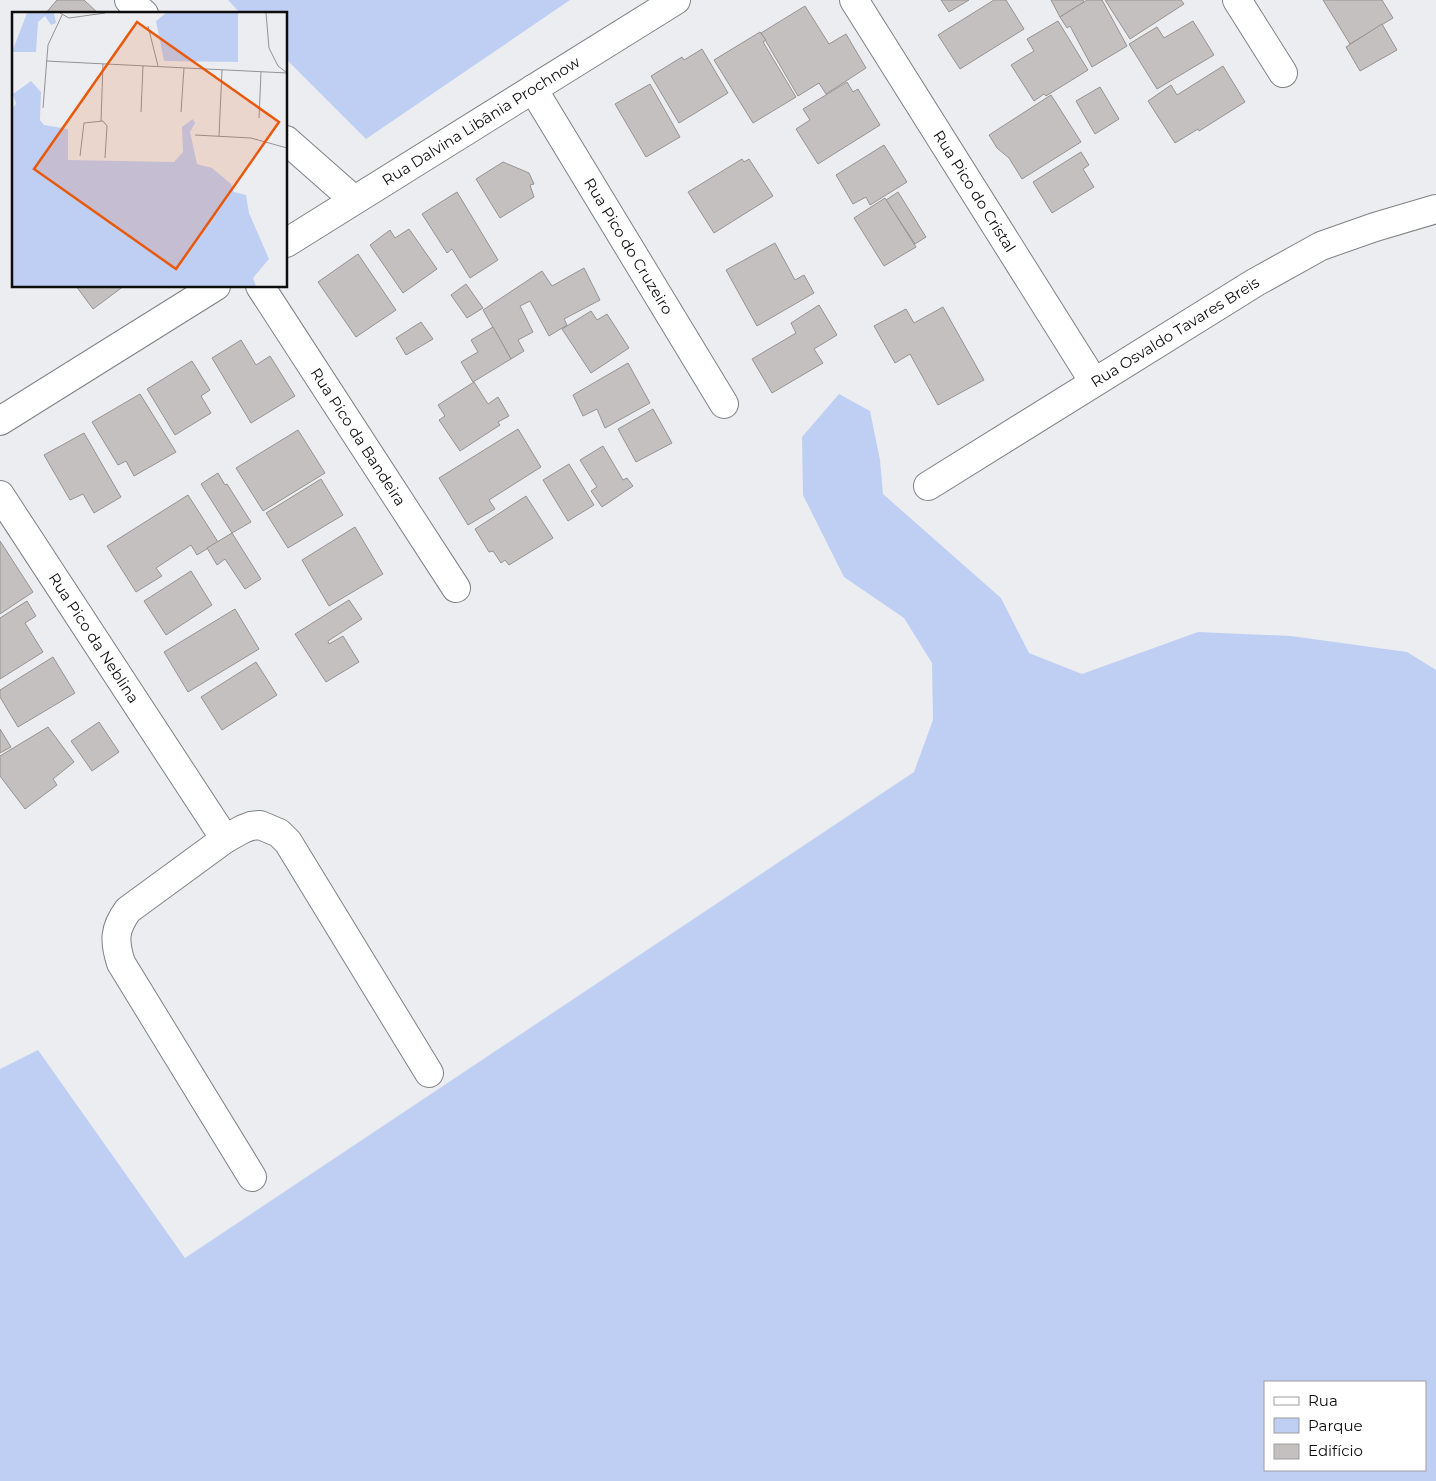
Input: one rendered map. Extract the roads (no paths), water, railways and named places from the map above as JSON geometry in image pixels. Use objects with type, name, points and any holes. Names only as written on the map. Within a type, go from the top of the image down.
[{"type":"street","points":[[128,0],[142,12]]},
{"type":"street","name":"Rua Dalvina Libânia Prochnow","points":[[288,242],[676,0]]},
{"type":"street","name":"Rua Pico do Cristal","points":[[854,0],[1094,382]]},
{"type":"street","points":[[1237,0],[1283,73]]},
{"type":"street","name":"Rua Pico do Cruzeiro","points":[[533,89],[724,404]]},
{"type":"street","points":[[288,142],[354,200]]},
{"type":"street","name":"Rua Osvaldo Tavares Breis","points":[[928,486],[1256,282],[1321,246],[1375,226],[1436,209]]},
{"type":"street","points":[[0,421],[213,288]]},
{"type":"street","name":"Rua Pico da Bandeira","points":[[261,288],[456,588]]},
{"type":"street","name":"Rua Pico da Neblina","points":[[0,495],[225,839]]},
{"type":"street","points":[[252,1177],[121,964],[116,934],[119,922],[128,910],[242,828],[260,825],[279,833],[288,842],[429,1073]]}]
